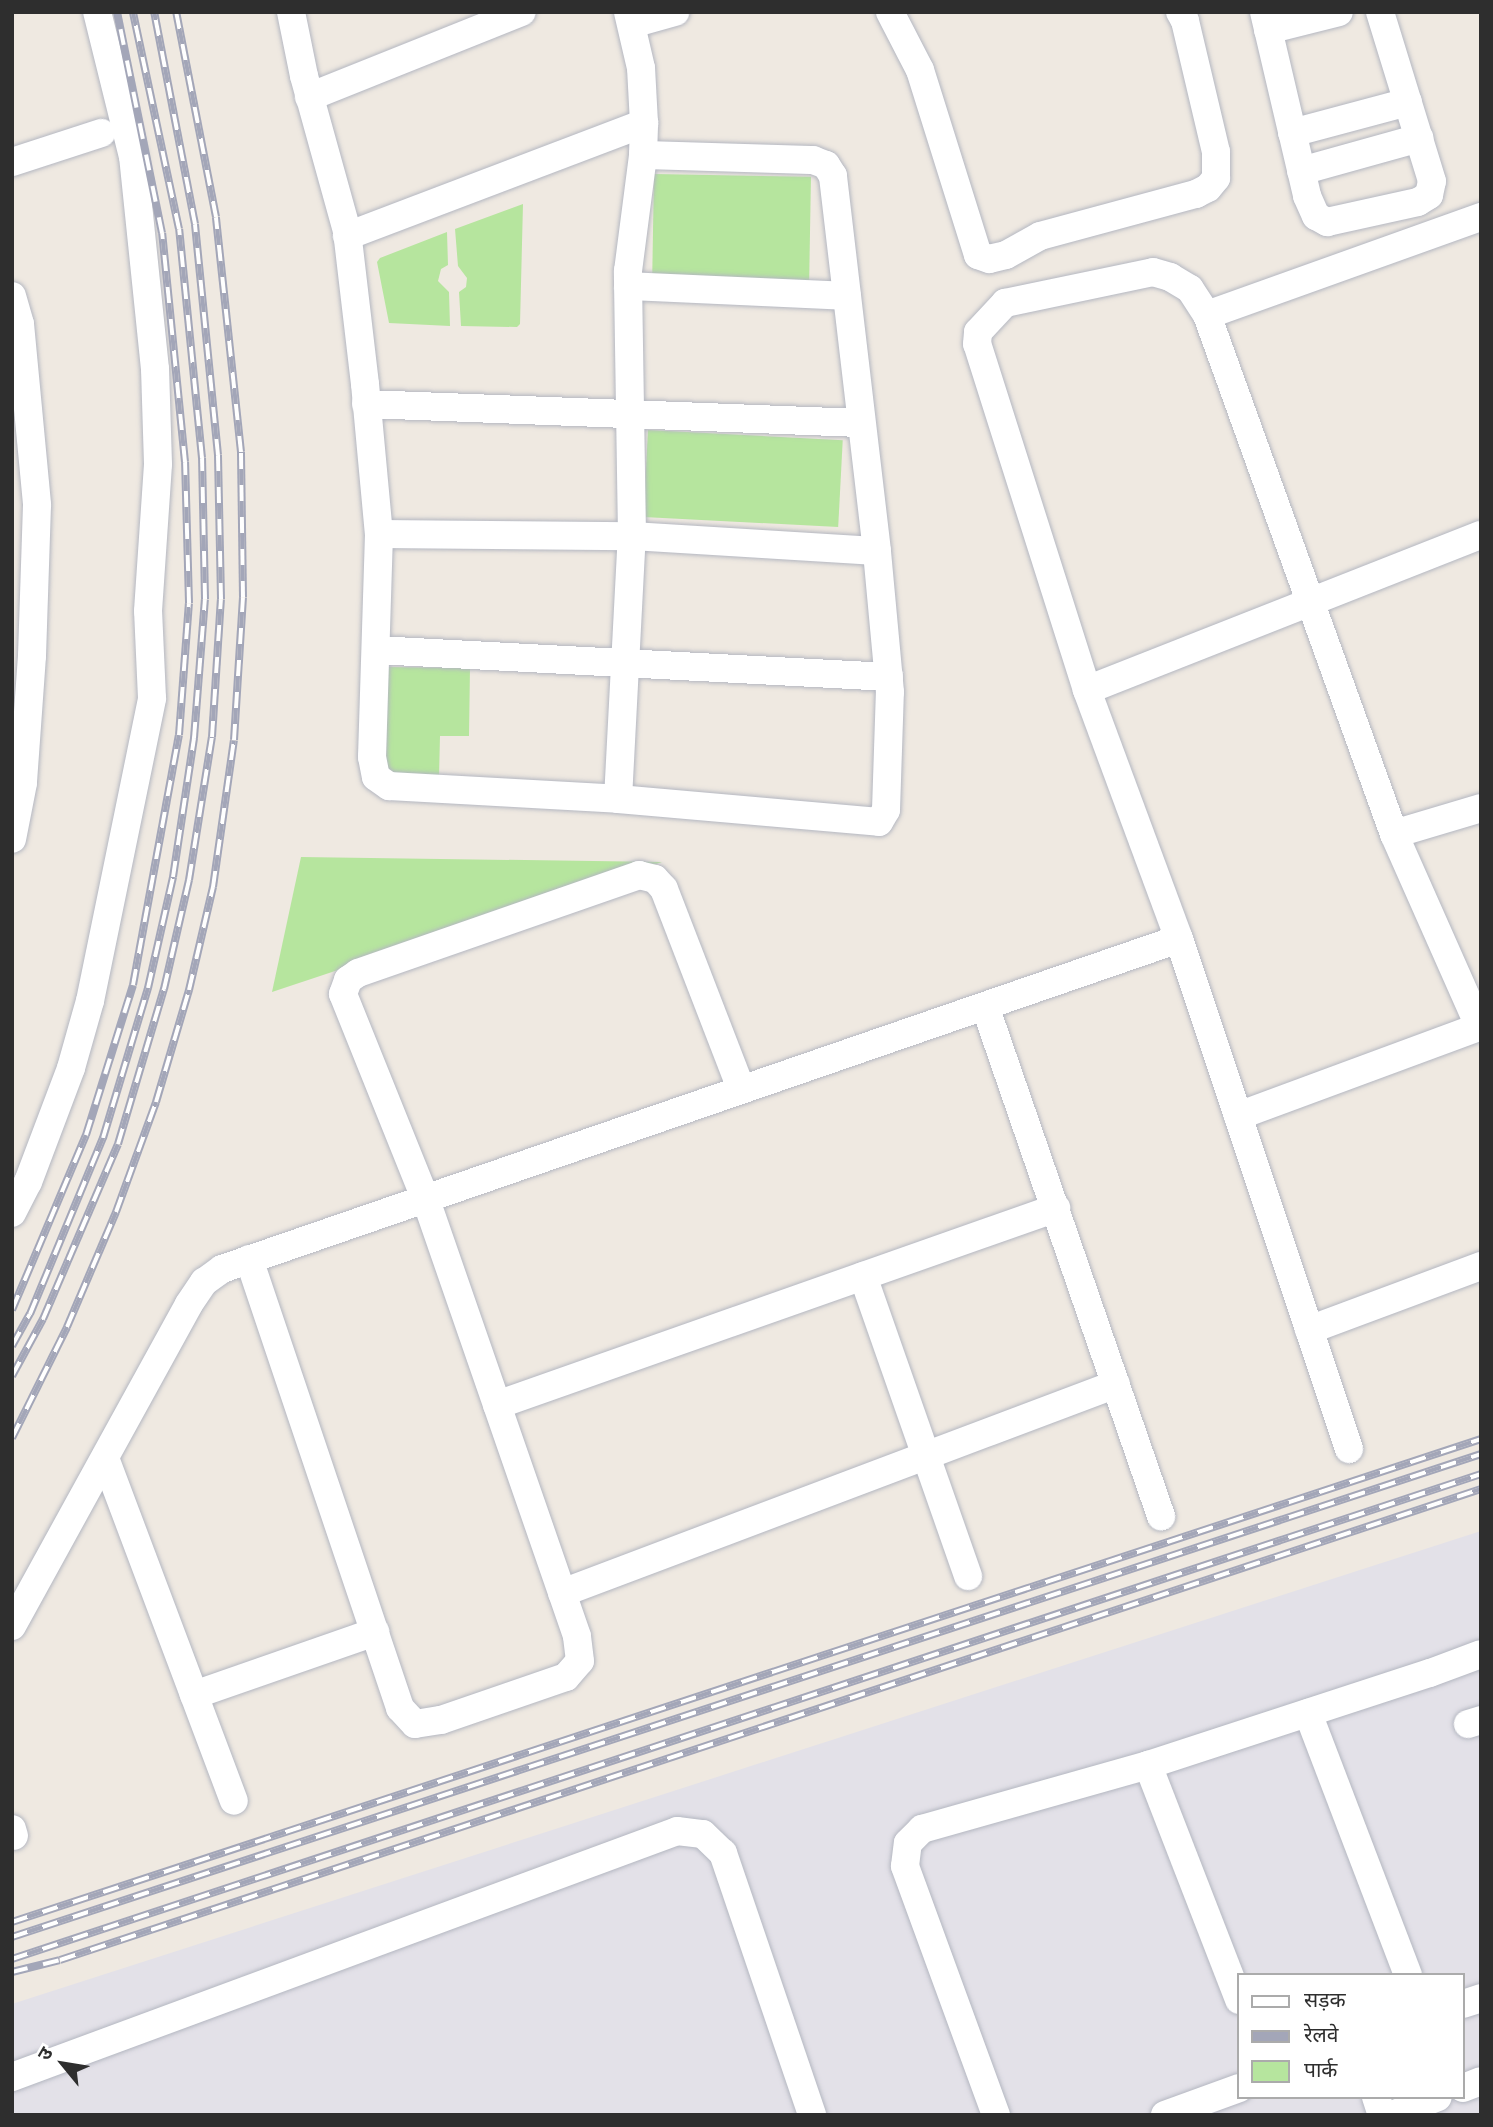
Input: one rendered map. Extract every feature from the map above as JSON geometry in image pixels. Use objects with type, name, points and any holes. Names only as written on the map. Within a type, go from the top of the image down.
[{"type":"street","points":[[12,1213],[28,1182],[71,1068],[90,1001],[152,698],[148,611],[158,464],[154,356],[133,157],[97,12]]},
{"type":"street","points":[[291,12],[309,97],[347,236],[366,404],[379,534],[372,757],[376,777],[389,786],[618,799],[859,823],[879,822],[886,810],[889,677],[833,176],[826,165],[813,160],[643,155]]},
{"type":"street","points":[[309,97],[522,12]]},
{"type":"street","points":[[618,799],[632,536],[628,286],[643,155],[644,123],[641,68],[630,18],[675,12]]},
{"type":"street","points":[[890,12],[920,71],[978,255],[989,259],[1006,255],[1040,236],[1196,194],[1208,188],[1216,178],[1216,152],[1185,21],[1180,12]]},
{"type":"street","points":[[1339,12],[1266,21],[1301,171],[1316,216],[1327,222],[1418,202],[1429,195],[1432,181],[1380,12]]},
{"type":"street","points":[[1292,133],[1408,102]]},
{"type":"street","points":[[347,236],[644,123]]},
{"type":"street","points":[[12,162],[101,133]]},
{"type":"street","points":[[1301,171],[1419,138]]},
{"type":"street","points":[[1207,315],[1481,217]]},
{"type":"street","points":[[1238,1116],[1480,1026],[1394,834],[1207,315],[1190,289],[1170,277],[1153,272],[1005,303],[978,332],[977,344],[1087,690],[1179,939],[1309,1330],[1349,1449]]},
{"type":"street","points":[[628,286],[847,296]]},
{"type":"street","points":[[12,296],[20,324],[25,510],[18,785],[12,839]]},
{"type":"street","points":[[366,404],[861,423]]},
{"type":"street","points":[[379,534],[632,536],[877,551]]},
{"type":"street","points":[[1087,690],[1481,535]]},
{"type":"street","points":[[376,650],[889,677]]},
{"type":"street","points":[[1394,834],[1481,808]]},
{"type":"street","points":[[249,1259],[400,1707],[415,1724],[441,1720],[566,1678],[580,1661],[578,1636],[425,1198],[343,994],[348,980],[358,973],[639,875],[655,879],[664,889],[741,1089]]},
{"type":"street","points":[[12,1626],[204,1282],[222,1269],[1179,939]]},
{"type":"street","points":[[985,1006],[1161,1516]]},
{"type":"street","points":[[497,1405],[1056,1208]]},
{"type":"street","points":[[1309,1330],[1481,1266]]},
{"type":"street","points":[[863,1276],[968,1576]]},
{"type":"street","points":[[562,1593],[1116,1384]]},
{"type":"street","points":[[105,1458],[234,1801]]},
{"type":"street","points":[[194,1695],[375,1632]]},
{"type":"street","points":[[996,2115],[905,1866],[908,1843],[922,1829],[1148,1765],[1481,1654]]},
{"type":"street","points":[[1308,1713],[1407,1973]]},
{"type":"street","points":[[1148,1765],[1238,1997]]},
{"type":"street","points":[[12,2077],[677,1831],[702,1834],[723,1853],[812,2115]]},
{"type":"street","points":[[1165,2115],[1238,2088]]},
{"type":"street","points":[[1392,2115],[1433,2099]]},
{"type":"shaded area","points":[[1481,1531],[1481,2115],[12,2115],[12,2004]]},
{"type":"green space","points":[[654,174],[811,177],[809,282],[652,279]]},
{"type":"green space","points":[[523,204],[520,324],[517,327],[461,326],[459,292],[466,287],[467,278],[458,266],[455,229]]},
{"type":"green space","points":[[447,232],[448,265],[441,269],[438,281],[449,292],[450,326],[389,323],[377,262],[380,258]]},
{"type":"green space","points":[[648,430],[843,440],[838,527],[643,517]]},
{"type":"green space","points":[[387,667],[470,668],[469,736],[440,736],[439,777],[386,776]]},
{"type":"green space","points":[[301,857],[662,862],[272,992]]},
{"type":"railway","points":[[12,1310],[86,1135],[133,985],[179,735],[189,603],[185,462],[162,233],[117,12]]},
{"type":"railway","points":[[12,1346],[30,1314],[103,1138],[148,988],[173,877],[194,738],[205,599],[202,458],[179,229],[133,12]]},
{"type":"railway","points":[[12,1376],[43,1319],[118,1144],[164,989],[189,880],[212,737],[221,599],[218,455],[195,224],[154,12]]},
{"type":"railway","points":[[12,1438],[67,1327],[116,1212],[156,1102],[189,990],[213,887],[234,740],[243,597],[241,452],[216,217],[176,12]]},
{"type":"railway","points":[[12,1922],[1481,1439]]},
{"type":"railway","points":[[12,1937],[1481,1454]]},
{"type":"railway","points":[[12,1959],[1481,1474]]},
{"type":"railway","points":[[12,1972],[60,1960],[1481,1489]]}]
